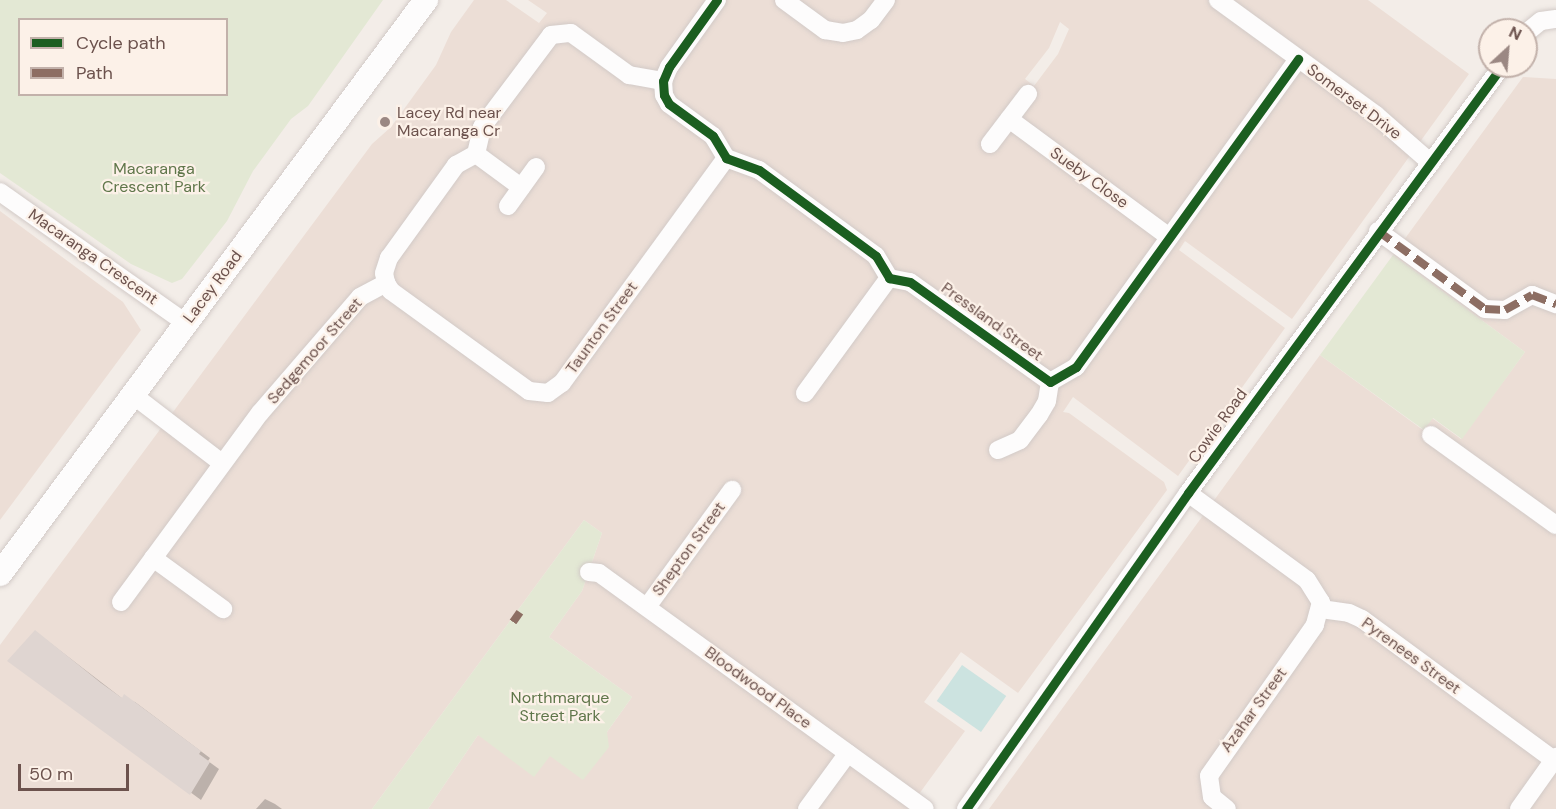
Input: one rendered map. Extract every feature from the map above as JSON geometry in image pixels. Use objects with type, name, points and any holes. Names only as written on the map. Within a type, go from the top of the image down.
[{"type":"street","name":"Lacey Road","points":[[0,574],[426,0]]},
{"type":"street","points":[[717,0],[669,67],[663,81],[663,94],[669,104],[712,136],[726,158],[759,170],[876,256],[889,278],[805,393]]},
{"type":"street","points":[[784,0],[825,30],[843,33],[858,30],[871,20],[886,0]]},
{"type":"street","name":"Somerset Drive","points":[[1218,0],[1383,121],[1431,163]]},
{"type":"street","points":[[1538,23],[1556,19]]},
{"type":"street","points":[[386,283],[384,273],[389,258],[456,165],[476,154],[482,128],[550,35],[571,33],[629,75],[663,81]]},
{"type":"street","name":"Pressland Street","points":[[889,278],[910,282],[1050,382],[1076,367],[1298,59]]},
{"type":"street","name":"Cowie Road","points":[[966,809],[1188,493],[1378,231],[1493,78]]},
{"type":"street","points":[[990,144],[1028,94]]},
{"type":"street","name":"Sueby Close","points":[[1009,119],[1169,237]]},
{"type":"street","points":[[476,154],[521,188]]},
{"type":"street","name":"Taunton Street","points":[[386,283],[391,291],[529,391],[548,393],[562,382],[726,158]]},
{"type":"street","points":[[508,206],[536,167]]},
{"type":"street","name":"Macaranga Crescent","points":[[0,192],[186,323]]},
{"type":"street","points":[[1378,231],[1485,309],[1505,310],[1532,295],[1556,304]]},
{"type":"street","name":"Sedgemoor Street","points":[[121,602],[222,463],[360,297],[386,283]]},
{"type":"street","points":[[998,450],[1020,440],[1040,415],[1047,401],[1050,382]]},
{"type":"street","points":[[133,395],[222,463]]},
{"type":"street","points":[[1431,435],[1556,525]]},
{"type":"street","name":"Shepton Street","points":[[647,607],[732,490]]},
{"type":"street","points":[[1188,493],[1312,585],[1318,594],[1321,609]]},
{"type":"street","points":[[153,558],[223,609]]},
{"type":"street","name":"Bloodwood Place","points":[[589,572],[599,573],[925,809]]},
{"type":"street","name":"Pyrenees Street","points":[[1321,609],[1349,613],[1362,620],[1555,759]]},
{"type":"street","name":"Azahar Street","points":[[1227,809],[1212,797],[1209,776],[1315,626],[1321,609]]},
{"type":"street","points":[[807,809],[848,753]]},
{"type":"street","points":[[1519,809],[1555,759]]},
{"type":"shaded area","points":[[474,0],[506,0],[539,23],[547,13],[528,0],[1368,0],[1469,74],[1292,319],[1185,241],[1179,250],[1285,328],[1178,476],[1073,397],[1063,412],[1069,413],[1164,482],[1167,490],[1018,693],[961,652],[924,702],[965,731],[908,809],[428,809],[478,735],[550,756],[607,732],[632,697],[549,637],[582,591],[602,533],[584,520],[372,809],[0,809],[0,645],[372,144],[391,127],[436,65],[451,32]],"holes":[[[1060,22],[1069,29],[1058,54],[1034,86],[1025,79],[1049,48]]]},
{"type":"shaded area","points":[[1522,78],[1556,79],[1556,809],[989,809],[1320,355],[1423,430],[1432,418],[1461,439],[1525,352],[1393,255]]},
{"type":"shaded area","points":[[0,211],[123,302],[141,330],[0,520]]},
{"type":"green space","name":"Macaranga Crescent Park","points":[[0,0],[383,0],[308,106],[291,119],[253,171],[227,221],[182,279],[172,283],[131,264],[0,173]]},
{"type":"green space","points":[[1393,255],[1525,352],[1462,439],[1433,418],[1424,430],[1320,355]]},
{"type":"green space","name":"Northmarque Street Park","points":[[584,520],[602,533],[582,591],[549,637],[632,697],[607,732],[609,747],[583,780],[550,756],[534,777],[478,735],[428,809],[372,809]]},
{"type":"water","points":[[962,665],[1006,696],[981,732],[937,701]]},
{"type":"building","points":[[35,630],[101,683],[122,698],[124,694],[201,751],[199,754],[210,762],[190,795],[7,661]]},
{"type":"marked path","points":[[1378,231],[1485,309],[1505,310],[1532,295],[1556,304]]},
{"type":"marked path","points":[[513,622],[520,612]]},
{"type":"cycle path","points":[[717,0],[669,67],[663,81],[664,95],[669,104],[713,136],[726,158],[759,170],[876,256],[889,278],[910,282],[1050,382],[1076,367],[1298,59]]},
{"type":"cycle path","points":[[966,809],[1188,493],[1493,78]]},
{"type":"place","name":"Lacey Rd near Macaranga Cr","points":[[385,122]]}]
